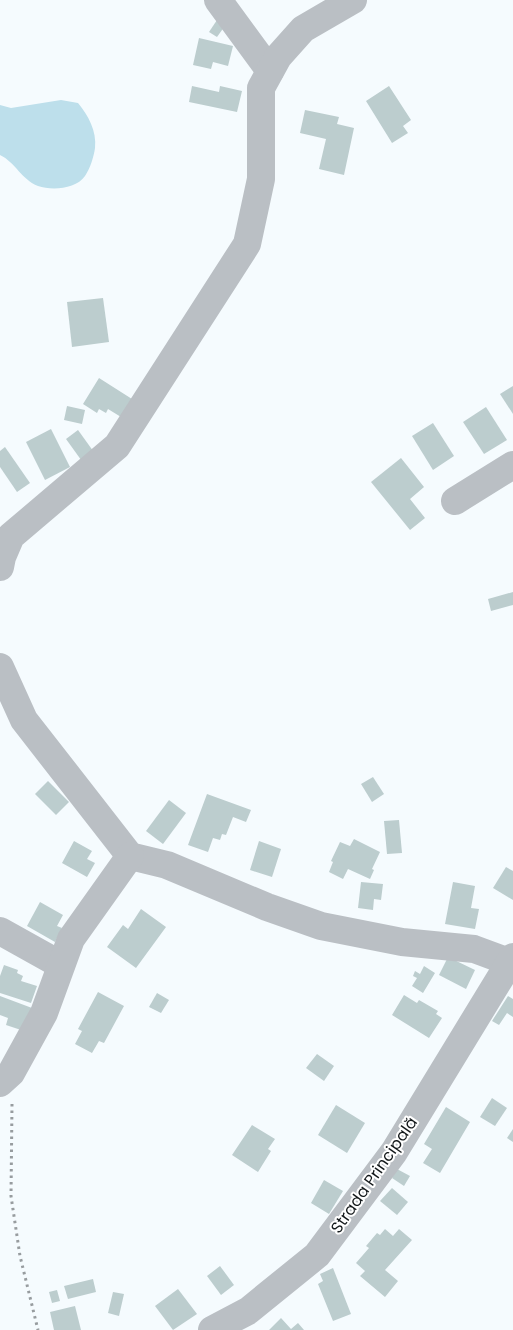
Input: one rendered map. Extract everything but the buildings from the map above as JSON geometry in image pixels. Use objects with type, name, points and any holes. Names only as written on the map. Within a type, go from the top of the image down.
[{"type":"street","points":[[218,0],[270,70]]},
{"type":"street","points":[[0,567],[11,536],[117,446],[247,244],[260,179],[261,88],[278,57],[303,30],[353,0]]},
{"type":"street","points":[[455,501],[513,465]]},
{"type":"street","points":[[0,667],[24,720],[130,856],[167,865],[267,907],[321,926],[402,942],[474,949],[511,959]]},
{"type":"street","points":[[6,1078],[44,1013],[71,939],[130,856]]},
{"type":"street","points":[[0,931],[61,965]]},
{"type":"street","name":"Strada Principală","points":[[212,1330],[248,1311],[317,1255],[394,1152],[511,959]]},
{"type":"path","points":[[6,1078],[10,1196],[20,1256],[38,1330]]},
{"type":"shaded area","points":[[61,100],[78,103],[91,124],[95,135],[92,162],[85,176],[76,184],[63,188],[44,188],[27,180],[10,162],[0,155],[0,105],[11,108]]}]
